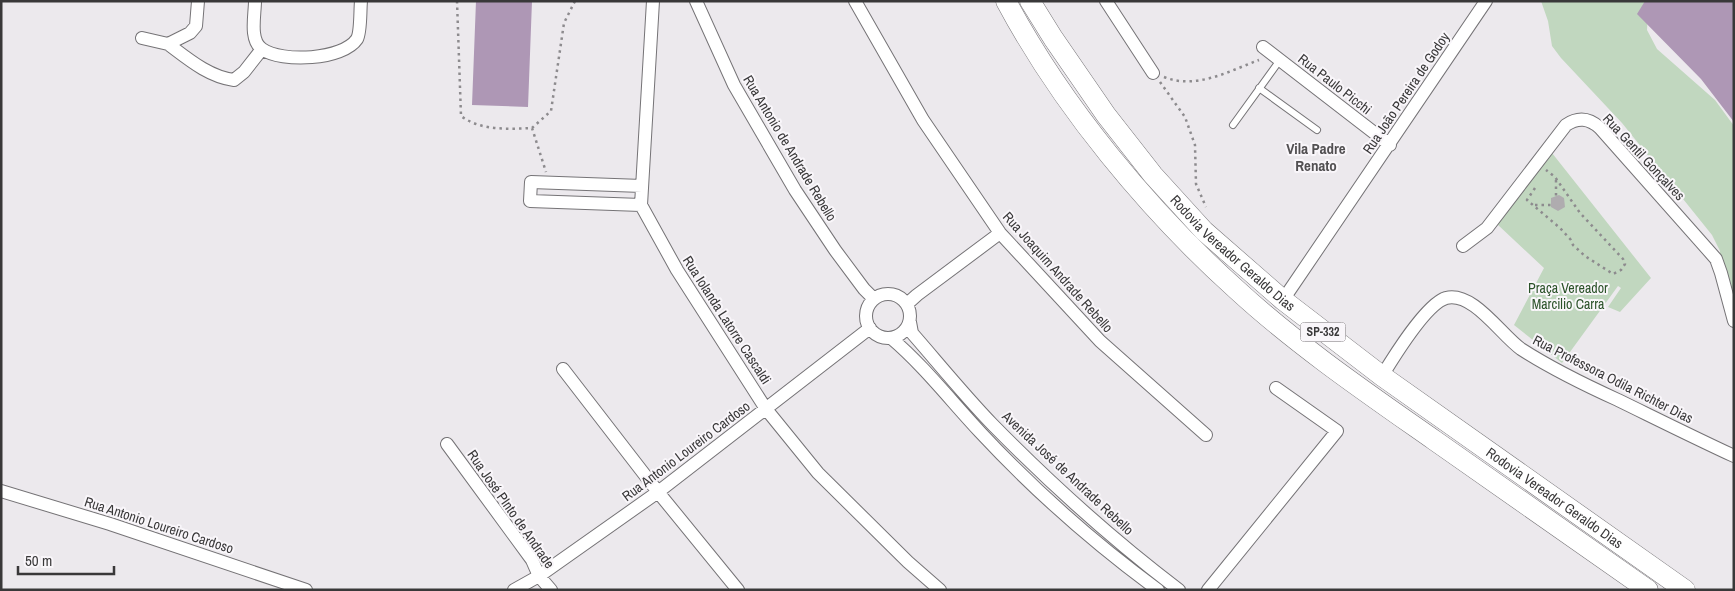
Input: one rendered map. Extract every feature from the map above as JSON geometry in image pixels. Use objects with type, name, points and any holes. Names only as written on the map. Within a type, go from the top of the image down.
[{"type":"main road","name":"Rodovia Vereador Geraldo Dias","points":[[1006,1],[1026,39],[1078,114],[1132,182],[1189,244],[1238,291],[1290,335],[1369,394],[1648,590]]},
{"type":"main road","name":"Rodovia Vereador Geraldo Dias","points":[[1030,1],[1106,115],[1153,175],[1204,231],[1283,300],[1382,376],[1685,590]]},
{"type":"street","points":[[168,44],[181,39],[194,30],[198,1]]},
{"type":"street","points":[[255,1],[254,37],[262,49],[276,54],[300,58],[323,57],[352,46],[358,37],[361,1]]},
{"type":"street","points":[[642,186],[531,182],[530,201],[641,205],[653,1]]},
{"type":"street","name":"Rua Antonio de Andrade Rebello","points":[[696,1],[734,86],[794,190],[835,250],[864,289],[874,299]]},
{"type":"street","name":"Rua Joaquim Andrade Rebello","points":[[855,1],[923,120],[1000,233],[1100,341],[1206,436]]},
{"type":"street","points":[[1106,1],[1153,73]]},
{"type":"street","name":"Rua João Pereira de Godoy","points":[[1283,300],[1486,1]]},
{"type":"street","points":[[142,38],[168,44],[205,70],[222,79],[234,80],[244,72],[262,49]]},
{"type":"street","name":"Rua Paulo Picchi","points":[[1271,54],[1390,145]]},
{"type":"street","name":"Rua Gentil Gonçalves","points":[[1462,246],[1487,228],[1566,125],[1575,120],[1586,120],[1595,123],[1716,259],[1734,322]]},
{"type":"street","name":"Rua Iolanda Latorre Cascaldi","points":[[641,205],[676,270],[766,409],[818,473],[908,562],[940,590]]},
{"type":"street","points":[[907,304],[1000,233]]},
{"type":"street","points":[[892,294],[898,296],[907,304],[910,310],[910,322],[903,333],[892,338],[879,336],[870,328],[867,322],[867,310],[874,299],[879,296],[892,294]]},
{"type":"street","name":"Rua Professora Odila Richter Dias","points":[[1382,376],[1401,346],[1434,304],[1446,298],[1460,298],[1476,308],[1520,348],[1571,378],[1734,456]]},
{"type":"street","name":"Avenida José de Andrade Rebello","points":[[910,322],[912,333],[992,424],[1063,493],[1113,537],[1179,590]]},
{"type":"street","name":"Rua Antonio Loureiro Cardoso","points":[[514,590],[539,576],[658,492],[870,328]]},
{"type":"street","points":[[892,338],[980,433],[1043,496],[1158,590]]},
{"type":"street","points":[[563,369],[658,492],[738,590]]},
{"type":"street","points":[[1208,590],[1337,431],[1276,388]]},
{"type":"street","name":"Rua José PInto de Andrade","points":[[447,444],[532,560],[539,576],[551,590]]},
{"type":"street","name":"Rua Antonio Loureiro Cardoso","points":[[1,491],[110,524],[306,590]]},
{"type":"lane","points":[[1233,125],[1259,88],[1271,54]]},
{"type":"lane","points":[[1259,88],[1317,130]]},
{"type":"path","points":[[457,1],[461,116],[470,123],[486,127],[513,129],[532,128],[551,111],[564,23],[575,1]]},
{"type":"path","points":[[1153,73],[1172,80],[1198,81],[1235,70],[1271,54]]},
{"type":"path","points":[[1153,73],[1185,116],[1195,144],[1196,184],[1206,209]]},
{"type":"path","points":[[532,128],[545,165],[548,183]]},
{"type":"path","points":[[1527,200],[1560,228],[1584,256],[1613,274],[1624,266],[1623,259],[1580,213],[1555,177],[1537,162]]},
{"type":"path","points":[[1555,177],[1556,196]]},
{"type":"path","points":[[1534,205],[1551,205]]},
{"type":"green space","points":[[1541,1],[1654,1],[1648,12],[1647,30],[1657,49],[1715,100],[1734,126],[1734,309],[1720,278],[1720,251],[1712,235],[1622,123],[1552,46],[1548,21]]},
{"type":"green space","name":"Praça Vereador Marcilio Carra","points":[[1552,153],[1651,278],[1620,312],[1608,307],[1621,288],[1618,286],[1562,363],[1514,325],[1544,268],[1497,224]]},
{"type":"shaded area","points":[[476,1],[532,1],[528,107],[472,105]]},
{"type":"shaded area","points":[[1645,1],[1734,1],[1734,122],[1701,79],[1637,14]]},
{"type":"building","points":[[1559,195],[1564,198],[1565,207],[1558,211],[1551,207],[1551,198]]},
{"type":"district","name":"Vila Padre Renato","points":[[1316,158]]}]
